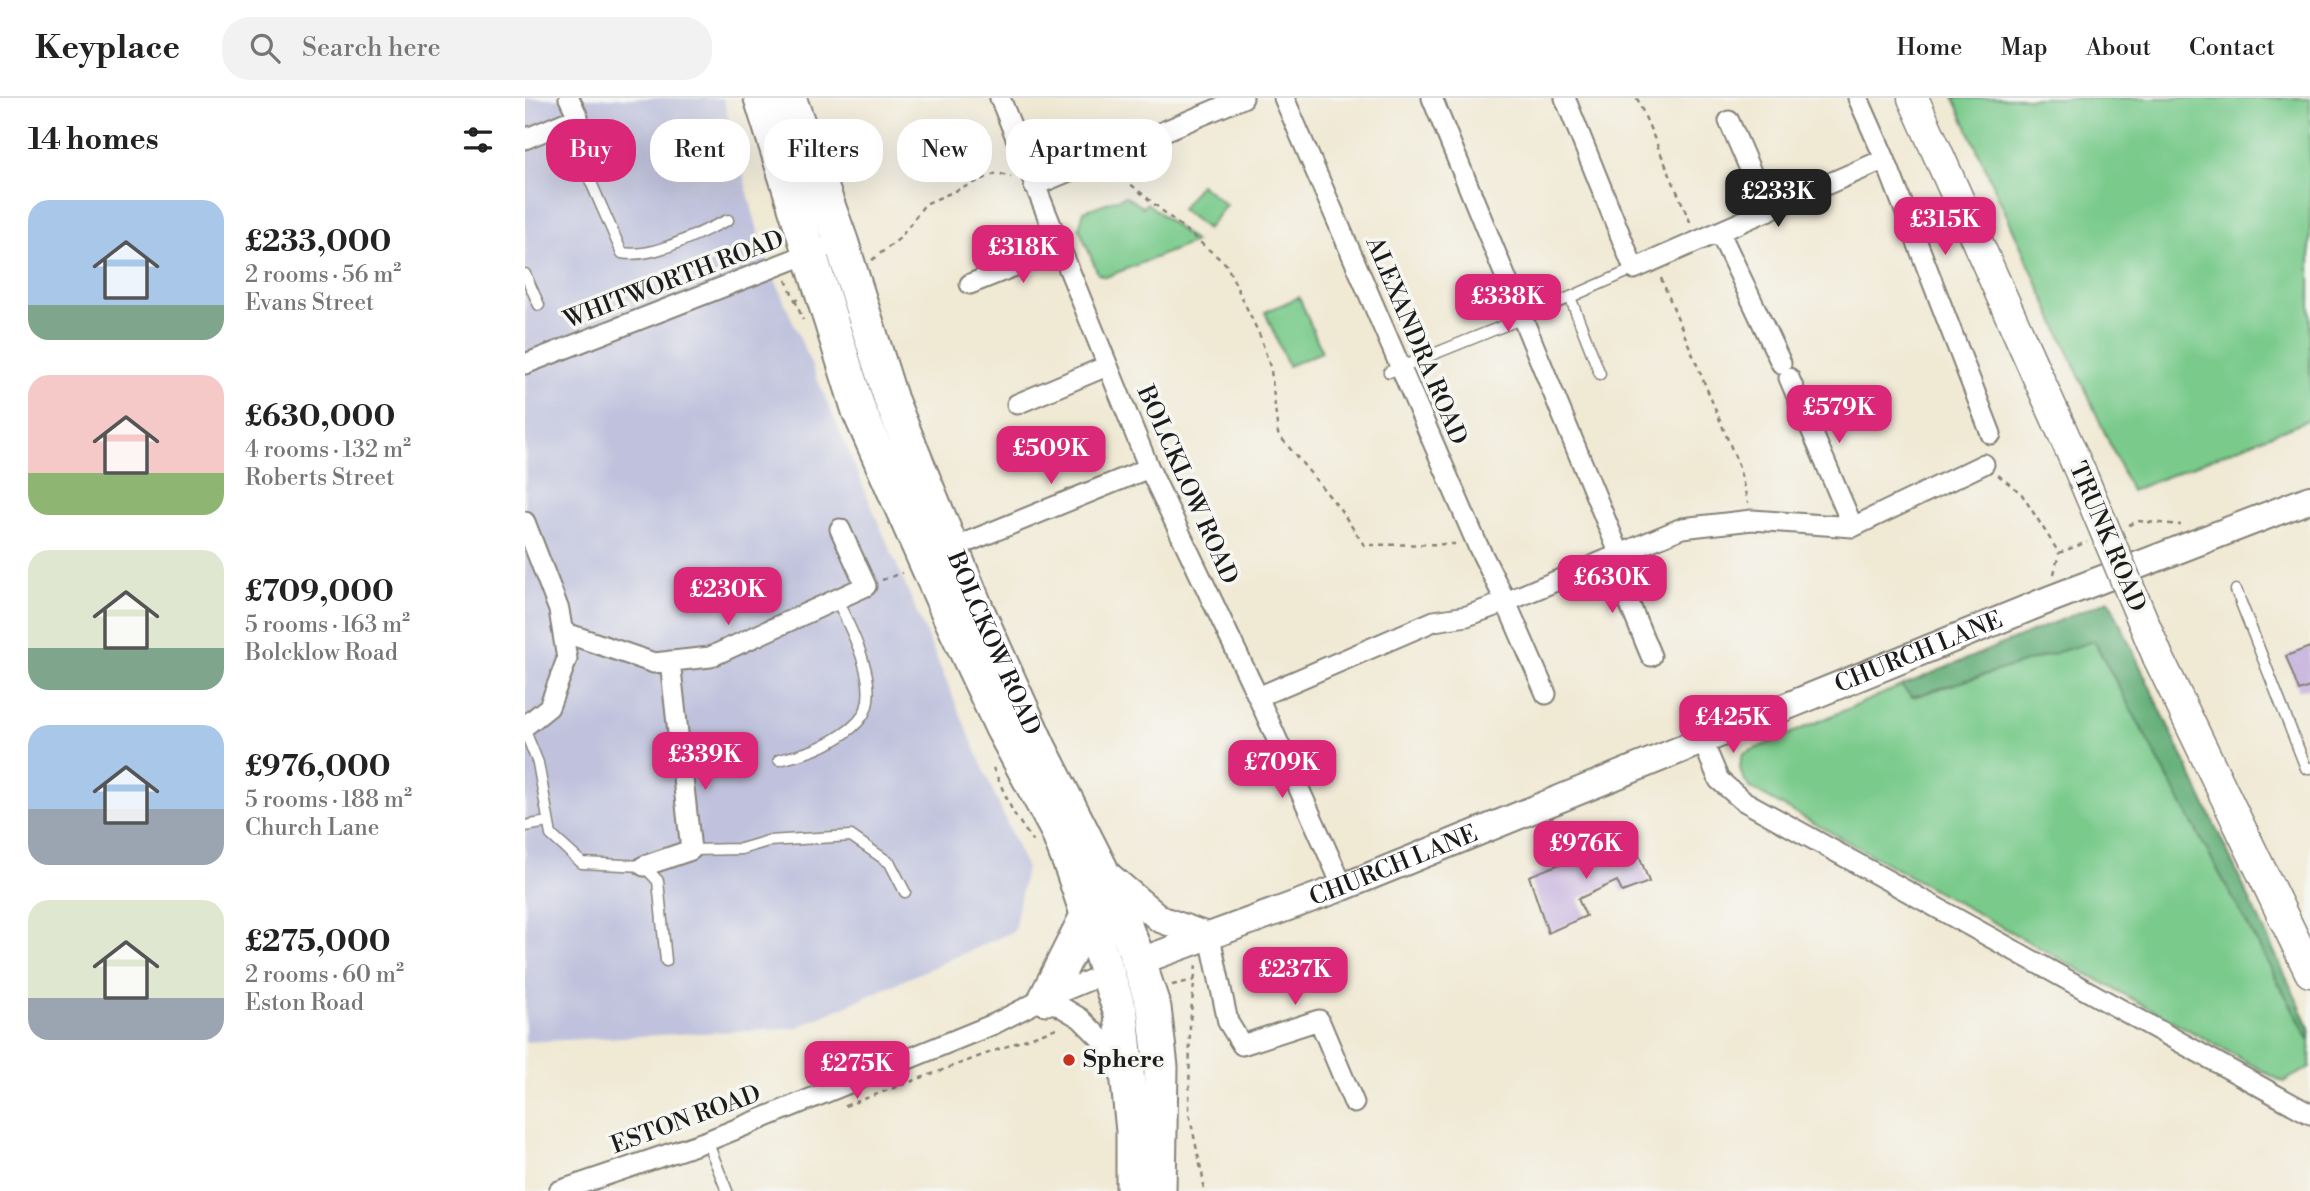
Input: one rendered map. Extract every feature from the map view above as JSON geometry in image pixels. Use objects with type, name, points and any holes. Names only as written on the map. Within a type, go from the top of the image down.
[{"type":"highway","name":"BOLCKOW ROAD","points":[[761,98],[859,411],[1002,728],[1057,830],[1086,869]]},
{"type":"highway","name":"BOLCKOW ROAD","points":[[789,98],[841,242],[891,400],[977,610],[1039,747],[1086,869],[1143,976],[1154,1008],[1161,1067],[1159,1191]]},
{"type":"highway","points":[[1086,869],[1087,916],[1121,1014],[1133,1131],[1133,1191]]},
{"type":"highway","points":[[1046,998],[1087,916]]},
{"type":"main road","name":"TRUNK ROAD","points":[[1913,98],[2083,478],[2158,657],[2310,972]]},
{"type":"street","points":[[569,98],[578,117],[574,119]]},
{"type":"street","name":"BOLCKLOW ROAD","points":[[1000,98],[1149,468],[1258,696],[1343,887]]},
{"type":"street","name":"ALEXANDRA ROAD","points":[[1284,98],[1395,370],[1506,602],[1546,694]]},
{"type":"street","points":[[1432,98],[1523,318],[1651,656]]},
{"type":"street","points":[[1565,98],[1634,269],[1885,159]]},
{"type":"street","points":[[1858,98],[1885,159],[1991,434]]},
{"type":"street","points":[[1172,126],[1233,100]]},
{"type":"street","points":[[1729,121],[1768,211]]},
{"type":"street","points":[[525,139],[546,131]]},
{"type":"street","points":[[1034,186],[1043,182]]},
{"type":"street","points":[[1720,233],[1785,371],[1853,527]]},
{"type":"street","name":"WHITWORTH ROAD","points":[[525,364],[841,242]]},
{"type":"street","points":[[970,284],[1060,248]]},
{"type":"street","points":[[1017,404],[1107,366]]},
{"type":"street","points":[[1258,696],[1434,621],[1467,616],[1506,602],[1682,528],[1752,520],[1853,527],[1984,464]]},
{"type":"street","points":[[970,541],[1149,468]]},
{"type":"street","name":"CHURCH LANE","points":[[1143,976],[1210,937],[1343,887],[2048,600],[2310,499]]},
{"type":"street","points":[[525,522],[559,610],[567,659],[548,707],[525,729]]},
{"type":"street","points":[[563,632],[654,663],[710,657],[866,586],[840,529]]},
{"type":"street","points":[[644,866],[691,850],[670,661]]},
{"type":"street","points":[[1703,742],[1719,780],[1742,800],[2310,1114]]},
{"type":"street","points":[[1086,869],[1160,919],[1210,937],[1228,1022],[1243,1045],[1319,1020],[1354,1103]]},
{"type":"street","name":"ESTON ROAD","points":[[559,1191],[707,1141],[994,1024],[1107,972],[1143,976]]},
{"type":"street","points":[[1046,998],[1080,1018],[1126,1063]]},
{"type":"lane","points":[[591,182],[622,253],[634,256],[652,252],[728,220]]},
{"type":"lane","points":[[1395,370],[1634,269]]},
{"type":"lane","points":[[525,274],[539,305]]},
{"type":"lane","points":[[1570,297],[1600,374]]},
{"type":"lane","points":[[2236,590],[2306,768],[2310,768]]},
{"type":"lane","points":[[779,760],[817,749],[852,728],[866,711],[869,692],[859,648],[837,600]]},
{"type":"lane","points":[[525,729],[538,763],[551,835],[582,863],[644,866],[658,881],[666,961]]},
{"type":"lane","points":[[525,826],[548,822]]},
{"type":"lane","points":[[691,850],[741,849],[768,841],[851,836],[890,863],[905,892]]},
{"type":"lane","points":[[707,1141],[727,1191]]},
{"type":"path","points":[[1637,98],[1699,242]]},
{"type":"path","points":[[1128,182],[1226,264],[1243,297],[1271,370],[1278,434],[1340,509],[1364,545],[1477,544]]},
{"type":"path","points":[[1654,261],[1738,464],[1752,520]]},
{"type":"path","points":[[1143,976],[1195,980]]},
{"type":"path","points":[[844,1106],[1080,1018]]},
{"type":"shaded area","points":[[525,98],[723,98],[729,119],[650,119],[650,182],[745,182],[764,254],[1026,868],[1014,931],[796,1028],[525,1042]]},
{"type":"green space","points":[[1954,98],[2310,98],[2310,419],[2131,491]]},
{"type":"green space","points":[[1200,184],[1226,205],[1207,229],[1181,209]]},
{"type":"green space","points":[[1125,196],[1143,207],[1147,203],[1195,242],[1106,277],[1098,274],[1079,228],[1084,211]]},
{"type":"green space","points":[[1299,297],[1322,352],[1288,366],[1265,312]]},
{"type":"green space","points":[[2109,600],[2310,1028],[2310,1041],[2094,641],[1912,697],[1901,686]]},
{"type":"green space","points":[[2094,640],[2310,1041],[2310,1067],[2283,1082],[1750,788],[1742,776],[1740,764],[1743,754],[1901,686],[1913,697]]},
{"type":"building","points":[[2310,647],[2310,687],[2299,691],[2286,656]]},
{"type":"building","points":[[1632,836],[1649,882],[1622,892],[1617,881],[1578,899],[1586,916],[1548,933],[1529,876]]},
{"type":"place","name":"Sphere","points":[[1069,1060]]}]
